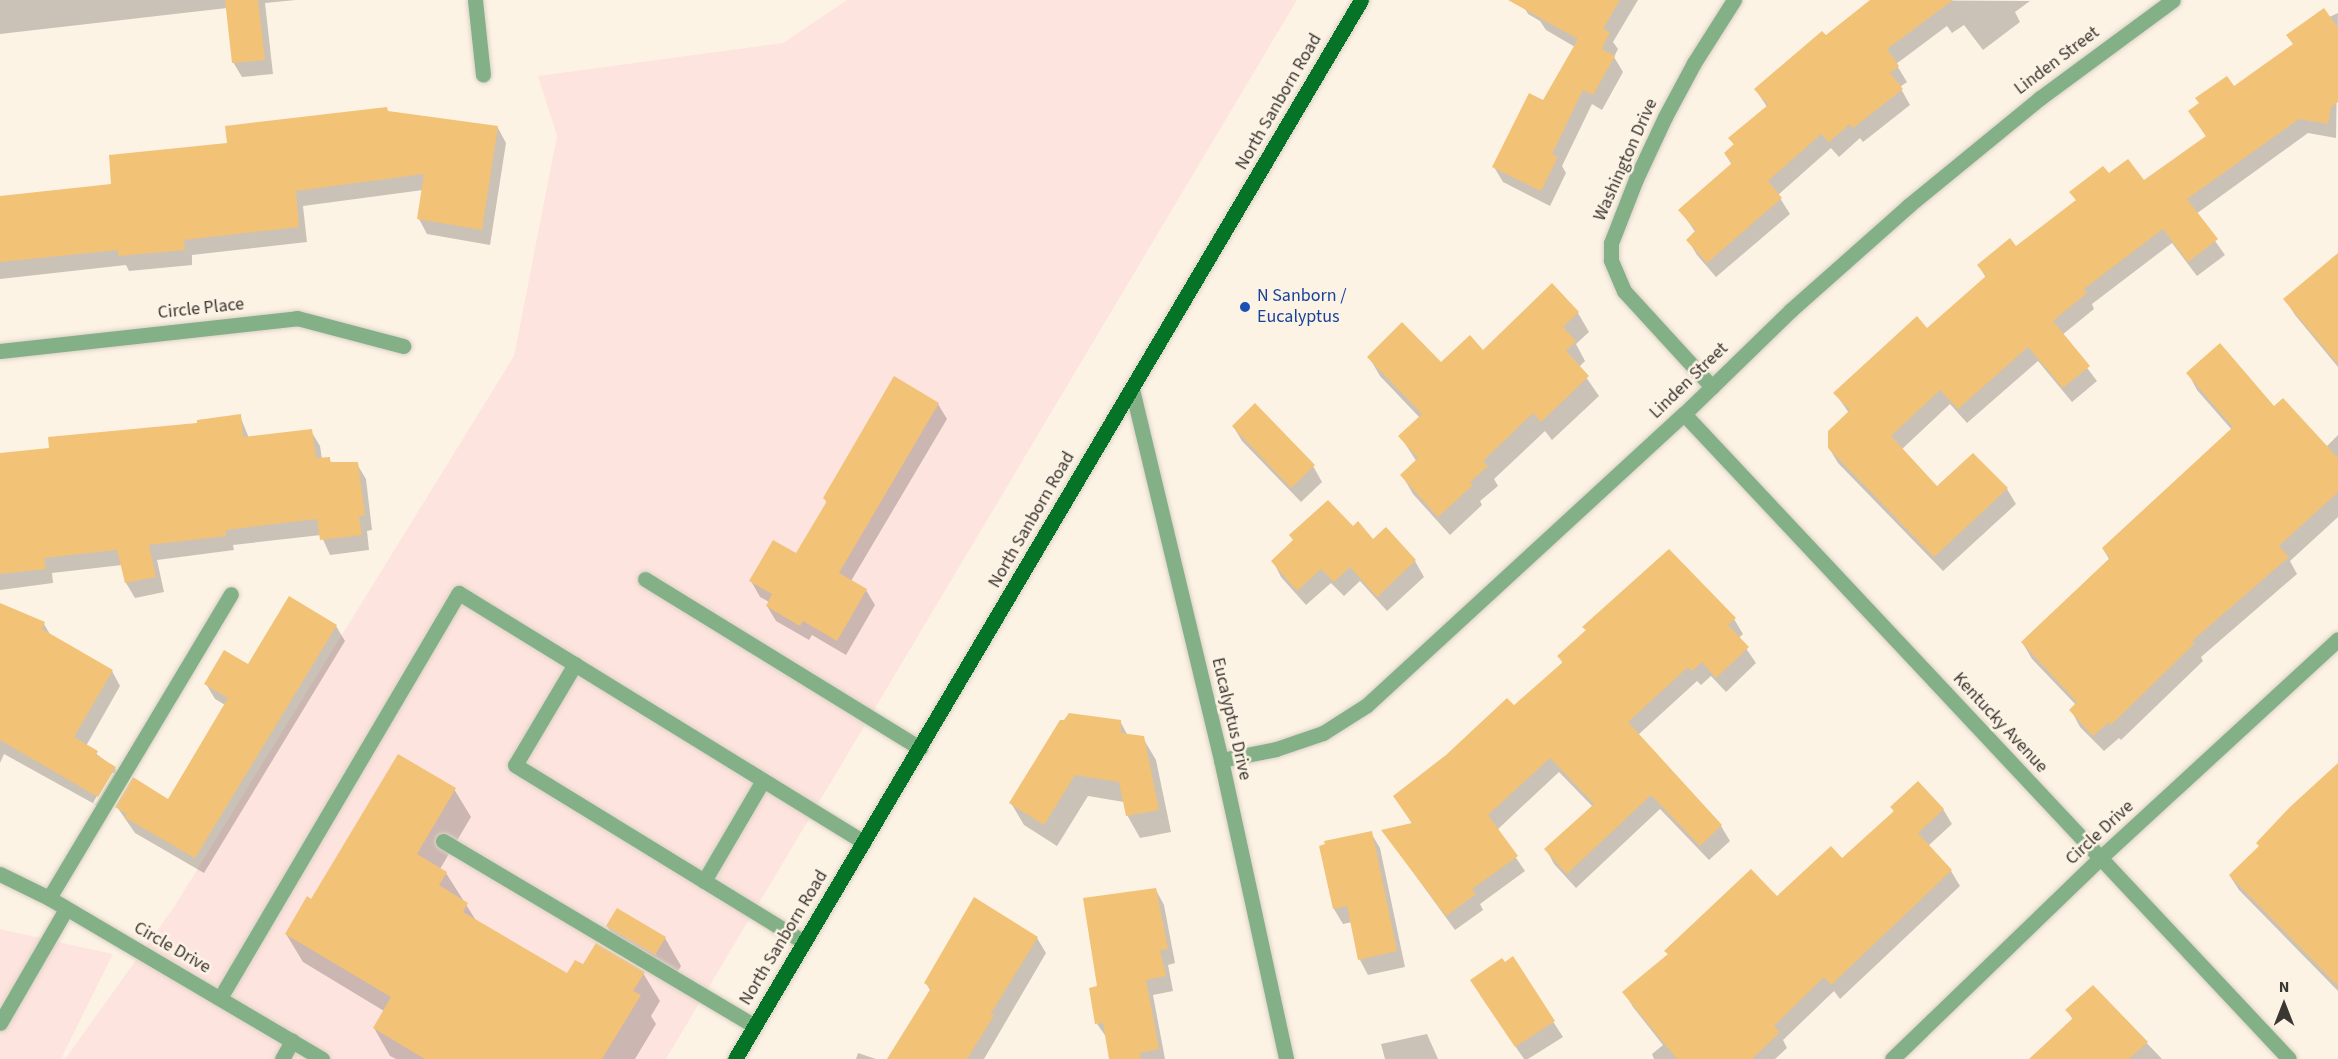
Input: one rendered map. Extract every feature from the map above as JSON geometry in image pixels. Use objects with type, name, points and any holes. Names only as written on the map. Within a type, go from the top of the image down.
[{"type":"main road","name":"North Sanborn Road","points":[[735,1059],[1361,0]]},
{"type":"street","points":[[475,0],[483,75]]},
{"type":"street","name":"Washington Drive","points":[[1712,387],[1624,291],[1611,260],[1611,243],[1636,179],[1665,117],[1694,63],[1734,0]]},
{"type":"street","name":"Linden Street","points":[[1221,760],[1276,749],[1323,733],[1367,705],[1684,414],[1791,310],[1955,166],[2098,54],[2173,0]]},
{"type":"street","name":"Circle Place","points":[[0,351],[297,318],[404,346]]},
{"type":"street","name":"Eucalyptus Drive","points":[[1132,388],[1221,760],[1286,1059]]},
{"type":"street","name":"Kentucky Avenue","points":[[1684,414],[2289,1059]]},
{"type":"street","points":[[645,579],[920,748]]},
{"type":"street","points":[[220,998],[459,593],[762,782],[863,842]]},
{"type":"street","points":[[49,898],[231,594]]},
{"type":"street","name":"Circle Drive","points":[[1892,1059],[2100,858],[2338,639]]},
{"type":"street","points":[[575,664],[515,765],[804,942]]},
{"type":"street","points":[[704,881],[762,782]]},
{"type":"street","points":[[442,841],[754,1026]]},
{"type":"street","name":"Circle Drive","points":[[0,874],[49,898],[322,1059]]},
{"type":"street","points":[[0,1023],[66,909]]},
{"type":"street","points":[[282,1059],[292,1041]]},
{"type":"shaded area","points":[[847,0],[1297,0],[666,1059],[65,1059],[174,907],[514,356],[557,136],[538,76],[783,43]]},
{"type":"shaded area","points":[[0,929],[113,954],[61,1059],[0,1059]]},
{"type":"building","points":[[225,0],[258,0],[265,60],[232,63]]},
{"type":"building","points":[[1508,0],[1620,0],[1603,29],[1610,32],[1602,49],[1615,56],[1593,95],[1583,90],[1552,154],[1558,157],[1541,191],[1492,167],[1529,93],[1543,100],[1578,39]]},
{"type":"building","points":[[1870,0],[1953,0],[1887,49],[1899,66],[1890,73],[1903,89],[1853,128],[1850,124],[1829,142],[1821,134],[1768,181],[1782,198],[1707,263],[1686,240],[1696,230],[1678,210],[1732,163],[1724,153],[1734,144],[1728,138],[1768,105],[1754,89],[1822,31],[1826,35]]},
{"type":"building","points":[[2324,8],[2338,28],[2338,102],[2331,107],[2328,124],[2299,119],[2187,199],[2218,239],[2188,262],[2163,229],[2084,289],[2087,293],[2053,321],[2090,366],[2063,388],[2028,347],[1958,409],[1940,390],[1891,436],[1937,486],[1973,453],[2008,488],[1934,557],[1828,448],[1828,431],[1850,410],[1833,393],[1917,316],[1927,328],[1986,276],[1977,265],[2010,238],[2016,246],[2076,200],[2069,192],[2103,166],[2109,173],[2128,159],[2144,180],[2206,136],[2188,111],[2199,103],[2195,98],[2227,76],[2234,86],[2293,44],[2286,35]]},
{"type":"building","points":[[387,107],[388,111],[498,126],[482,230],[417,219],[424,174],[296,191],[299,227],[184,240],[185,250],[118,256],[118,250],[0,262],[0,196],[111,184],[109,155],[227,143],[225,126]]},
{"type":"building","points":[[2338,253],[2338,364],[2283,299]]},
{"type":"building","points":[[1552,283],[1579,312],[1563,327],[1576,341],[1566,351],[1589,376],[1541,422],[1533,413],[1483,461],[1488,466],[1470,482],[1473,485],[1438,517],[1400,475],[1418,458],[1398,436],[1422,414],[1367,357],[1402,322],[1441,362],[1470,335],[1483,350]]},
{"type":"building","points":[[2220,343],[2274,406],[2283,398],[2338,458],[2338,492],[2279,546],[2289,557],[2192,641],[2195,643],[2111,725],[2109,722],[2093,736],[2069,710],[2077,702],[2021,642],[2110,558],[2102,548],[2233,427],[2186,373]]},
{"type":"building","points":[[894,376],[939,403],[839,573],[867,589],[837,641],[803,621],[800,626],[766,606],[772,594],[749,581],[773,540],[796,553],[827,501],[823,498]]},
{"type":"building","points":[[1255,403],[1315,465],[1291,488],[1232,426]]},
{"type":"building","points":[[241,414],[243,437],[312,429],[316,458],[330,457],[330,462],[358,462],[365,515],[359,516],[362,535],[320,540],[317,519],[226,530],[226,536],[149,545],[156,577],[125,583],[117,550],[44,558],[46,569],[0,574],[0,453],[49,448],[48,437],[197,423],[197,420]]},
{"type":"building","points":[[1328,500],[1353,526],[1358,521],[1373,539],[1386,527],[1416,560],[1377,597],[1350,567],[1334,582],[1321,569],[1297,591],[1271,561],[1293,540],[1289,535]]},
{"type":"building","points":[[1669,549],[1736,618],[1728,625],[1749,647],[1716,678],[1702,662],[1692,671],[1688,667],[1628,722],[1722,825],[1700,846],[1651,795],[1567,874],[1544,849],[1594,804],[1550,758],[1488,815],[1518,856],[1472,889],[1476,894],[1446,916],[1381,830],[1412,823],[1393,796],[1446,755],[1507,698],[1514,705],[1563,662],[1557,656],[1586,630],[1582,627]]},
{"type":"building","points":[[289,596],[337,625],[195,858],[124,817],[127,814],[115,807],[133,777],[168,799],[228,698],[204,684],[224,650],[248,664]]},
{"type":"building","points":[[0,603],[45,622],[42,629],[113,670],[74,737],[98,751],[96,755],[116,767],[98,797],[0,740]]},
{"type":"building","points":[[1069,713],[1121,720],[1121,733],[1144,736],[1159,810],[1126,816],[1119,782],[1075,775],[1044,825],[1009,803],[1060,720],[1064,720]]},
{"type":"building","points":[[398,754],[456,788],[417,854],[447,872],[439,885],[468,903],[463,912],[567,973],[575,960],[583,964],[596,943],[645,972],[633,991],[641,995],[602,1059],[425,1059],[373,1028],[391,997],[285,934],[307,896],[311,899]]},
{"type":"building","points":[[2338,763],[2338,986],[2229,875],[2259,846],[2256,843],[2290,807]]},
{"type":"building","points":[[1918,781],[1944,809],[1918,833],[1952,870],[1831,985],[1824,977],[1774,1026],[1780,1032],[1752,1059],[1677,1059],[1622,992],[1668,954],[1664,951],[1751,869],[1777,896],[1831,846],[1842,858],[1894,811],[1890,807]]},
{"type":"building","points":[[1372,831],[1397,951],[1358,960],[1347,906],[1333,909],[1319,846],[1325,844],[1324,841]]},
{"type":"building","points":[[1156,888],[1168,949],[1160,950],[1166,976],[1146,980],[1159,1049],[1140,1053],[1141,1059],[1109,1059],[1103,1023],[1095,1024],[1089,988],[1097,986],[1083,898]]},
{"type":"building","points":[[974,897],[1038,937],[990,1015],[995,1014],[967,1059],[887,1059],[931,988],[924,983]]},
{"type":"building","points":[[617,908],[666,937],[655,955],[606,926]]},
{"type":"building","points":[[1513,956],[1555,1021],[1515,1047],[1470,980],[1502,958],[1505,962]]},
{"type":"building","points":[[2093,985],[2148,1042],[2129,1059],[2029,1059],[2073,1018],[2065,1010]]},
{"type":"place","name":"N Sanborn / Eucalyptus","points":[[1245,307]]}]
